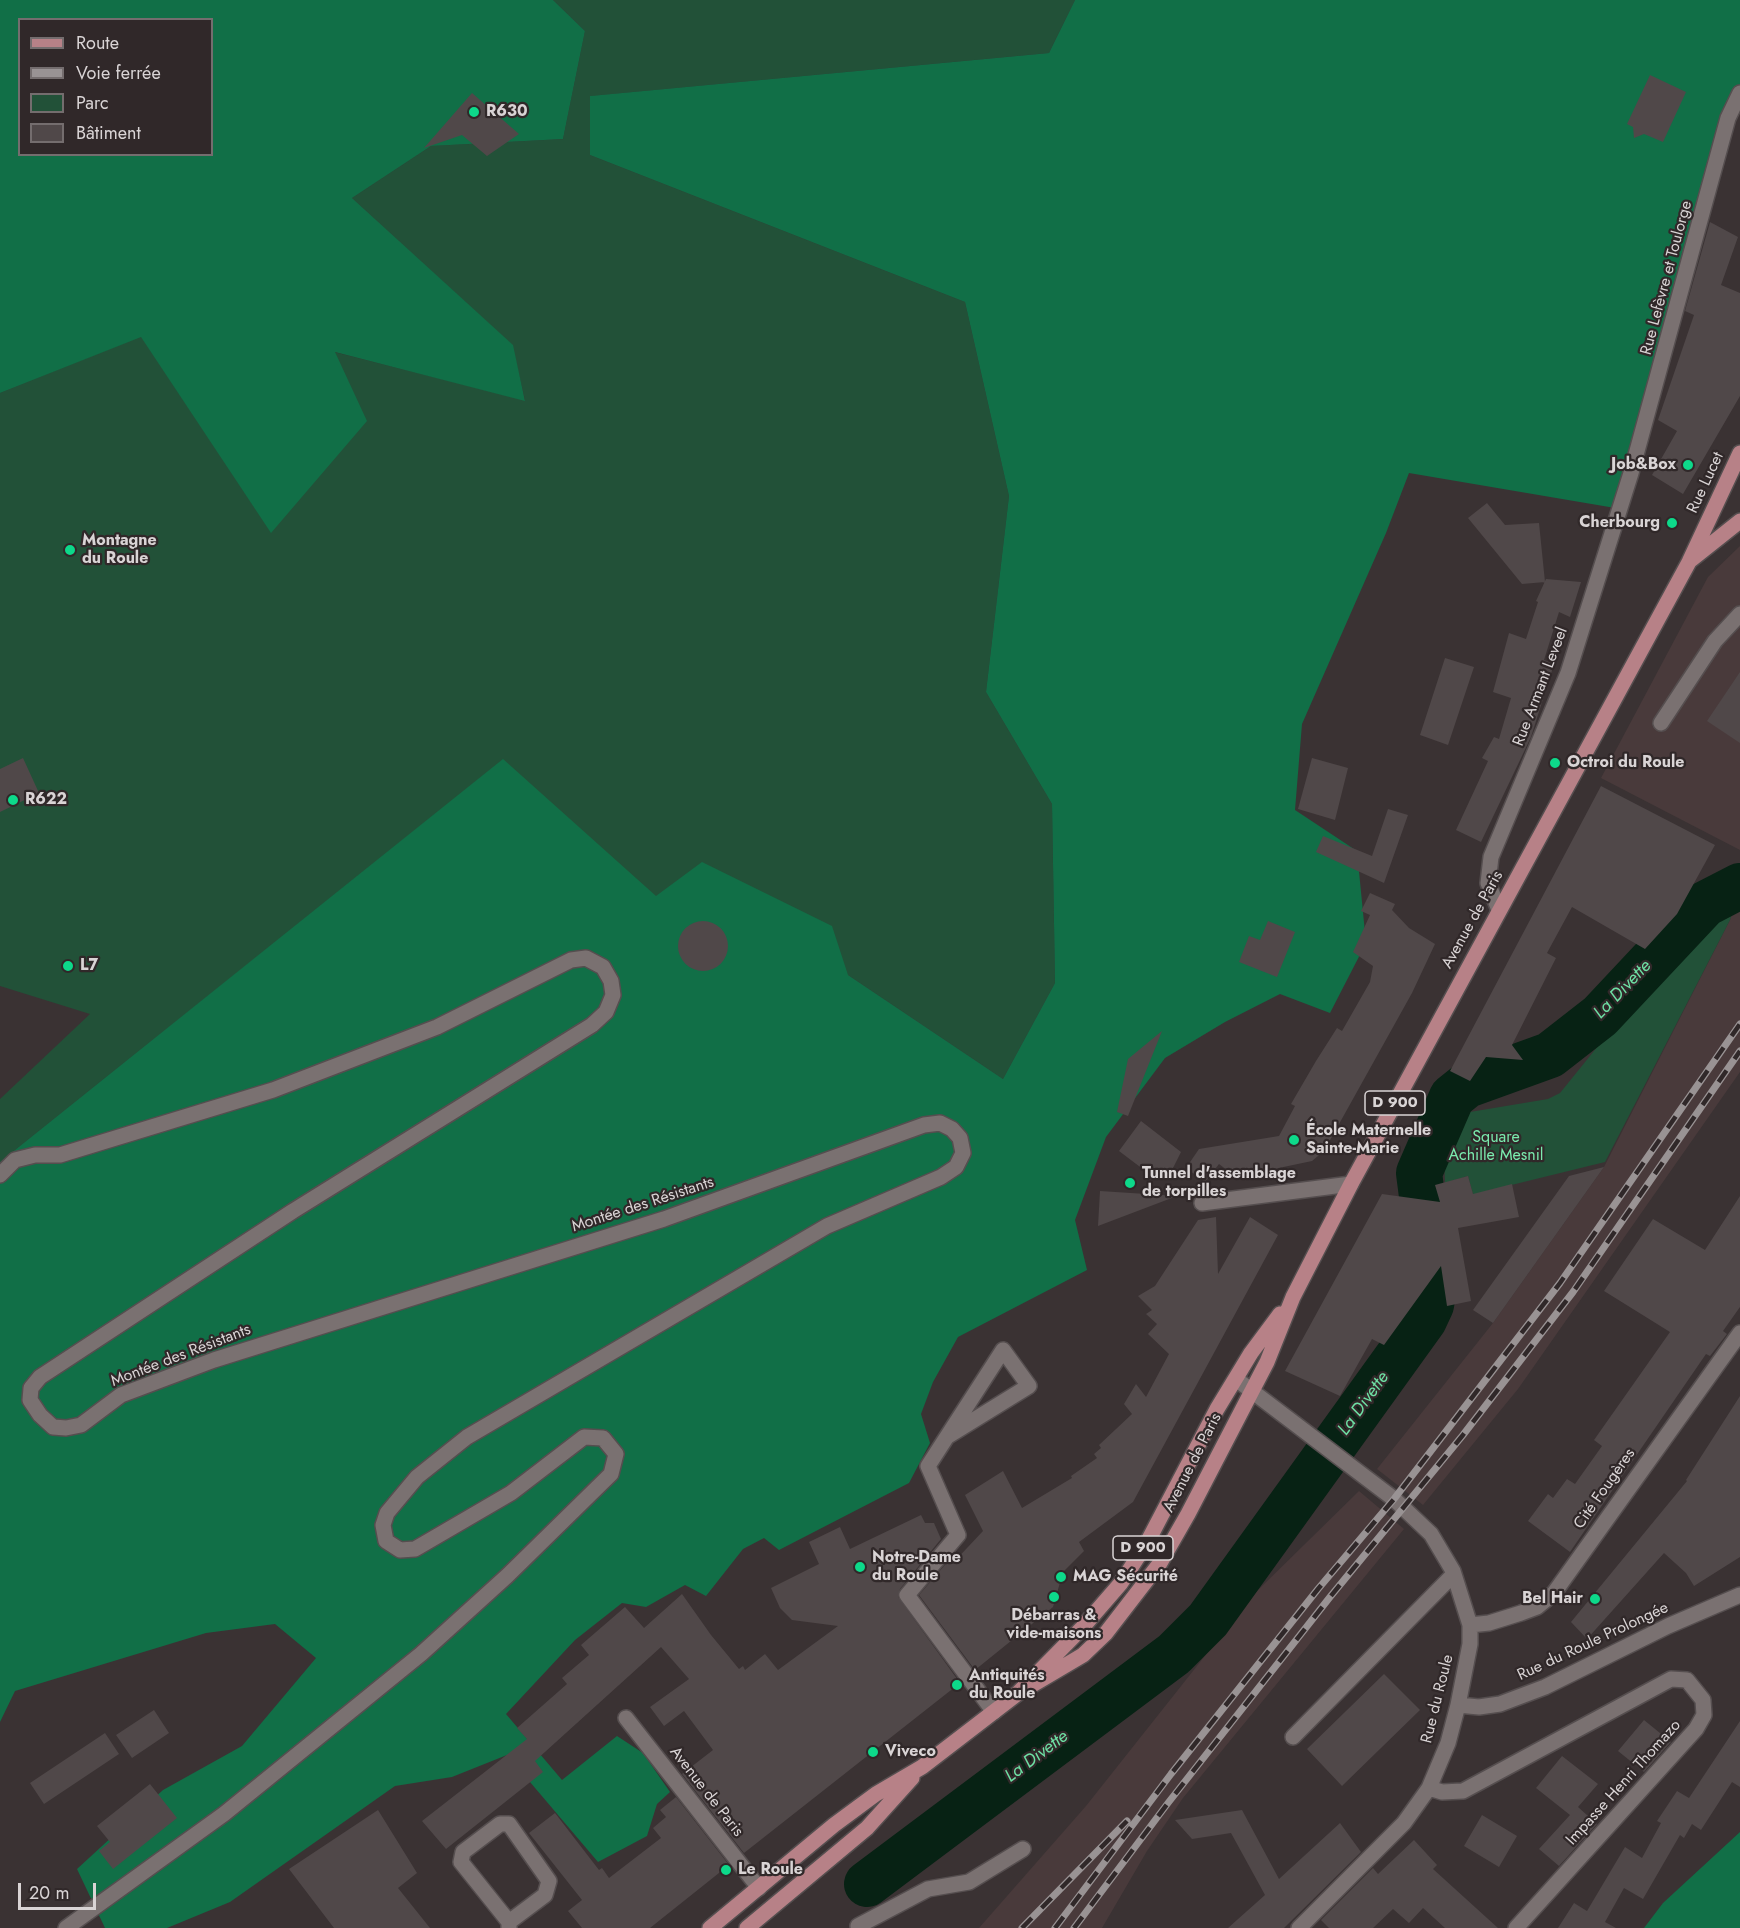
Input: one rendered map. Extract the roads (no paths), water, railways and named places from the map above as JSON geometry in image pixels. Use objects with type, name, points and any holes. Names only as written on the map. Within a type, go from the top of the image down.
[{"type":"main road","name":"Rue Lucet","points":[[1689,562],[1740,453]]},
{"type":"main road","name":"D 900","points":[[1689,562],[1740,521]]},
{"type":"main road","name":"Avenue de Paris","points":[[1017,1694],[1083,1655],[1106,1633],[1160,1563],[1267,1362],[1293,1297],[1351,1184],[1689,562]]},
{"type":"main road","name":"Avenue de Paris","points":[[710,1928],[876,1794],[922,1767],[1017,1694],[1082,1628],[1120,1582],[1149,1540],[1214,1416],[1251,1353],[1293,1297]]},
{"type":"main road","name":"Avenue de Paris","points":[[747,1928],[867,1828],[922,1767]]},
{"type":"street","name":"Rue Lefèvre et Toulorge","points":[[1631,473],[1728,118],[1740,93]]},
{"type":"street","name":"Rue Armant Leveel","points":[[1499,910],[1488,883],[1491,857],[1568,673],[1631,473]]},
{"type":"street","points":[[1661,723],[1715,641],[1740,614]]},
{"type":"street","name":"Montée des Résistants","points":[[0,1175],[15,1160],[35,1155],[60,1155],[273,1090],[437,1027],[571,960],[586,958],[603,967],[611,981],[613,995],[606,1012],[592,1025],[293,1211],[40,1377],[31,1388],[30,1400],[40,1415],[53,1427],[66,1428],[81,1425],[121,1395],[214,1360],[664,1219],[924,1125],[940,1123],[952,1129],[960,1138],[963,1154],[956,1167],[941,1177],[827,1226],[467,1437],[417,1477],[387,1514],[383,1525],[386,1541],[400,1550],[415,1549],[512,1493],[584,1437],[603,1438],[616,1454],[611,1474],[507,1576],[421,1654],[224,1814],[66,1928]]},
{"type":"street","points":[[1202,1203],[1351,1184]]},
{"type":"street","name":"Cité Fougères","points":[[1470,1624],[1489,1623],[1521,1613],[1537,1607],[1554,1593],[1740,1333]]},
{"type":"street","points":[[948,1436],[1029,1386],[1003,1350],[928,1466],[958,1535],[907,1595],[994,1712]]},
{"type":"street","points":[[1236,1379],[1251,1390]]},
{"type":"street","name":"Rue du Roule","points":[[1251,1390],[1394,1498],[1431,1534],[1454,1574],[1470,1624],[1470,1644],[1458,1705],[1448,1743],[1429,1788],[1417,1808],[1396,1832],[1299,1928]]},
{"type":"street","points":[[1293,1737],[1454,1574]]},
{"type":"street","name":"Rue du Roule Prolongée","points":[[1458,1705],[1479,1707],[1500,1704],[1545,1687],[1668,1626],[1740,1595]]},
{"type":"street","name":"Impasse Henri Thomazo","points":[[1429,1788],[1442,1791],[1463,1791],[1671,1679],[1687,1680],[1703,1700],[1704,1715],[1696,1730],[1516,1928]]},
{"type":"street","name":"Avenue de Paris","points":[[626,1718],[759,1888]]},
{"type":"street","points":[[500,1824],[509,1824],[549,1881],[545,1895],[509,1925],[461,1862],[463,1852],[500,1824]]},
{"type":"street","points":[[858,1926],[928,1889],[969,1882],[1023,1849]]},
{"type":"waterway","name":"La Divette","points":[[867,1884],[1174,1654],[1208,1620],[1424,1320],[1431,1305],[1434,1288],[1419,1173],[1452,1097],[1467,1085],[1550,1055],[1600,1016],[1705,904],[1740,886]]},
{"type":"railway","points":[[1055,1928],[1171,1774],[1318,1589],[1394,1499],[1560,1283],[1740,1024]]},
{"type":"railway","points":[[1074,1928],[1168,1803],[1330,1597],[1463,1435],[1573,1292],[1740,1051]]},
{"type":"railway","points":[[1022,1928],[1127,1821]]},
{"type":"place","name":"R630","points":[[474,112]]},
{"type":"place","name":"Job&Box","points":[[1688,465]]},
{"type":"place","name":"Cherbourg","points":[[1672,523]]},
{"type":"place","name":"Montagne du Roule","points":[[70,550]]},
{"type":"place","name":"Octroi du Roule","points":[[1555,763]]},
{"type":"place","name":"R622","points":[[13,800]]},
{"type":"place","name":"L7","points":[[68,966]]},
{"type":"place","name":"École Maternelle Sainte-Marie","points":[[1294,1140]]},
{"type":"place","name":"Tunnel d'assemblage de torpilles","points":[[1130,1183]]},
{"type":"place","name":"Notre-Dame du Roule","points":[[860,1567]]},
{"type":"place","name":"MAG Sécurité","points":[[1061,1577]]},
{"type":"place","name":"Débarras & vide-maisons","points":[[1054,1597]]},
{"type":"place","name":"Bel Hair","points":[[1595,1599]]},
{"type":"place","name":"Antiquités du Roule","points":[[957,1685]]},
{"type":"place","name":"Viveco","points":[[873,1752]]},
{"type":"place","name":"Le Roule","points":[[726,1870]]},
{"type":"park label","name":"Square Achille Mesnil","points":[[1496,1147]]}]
